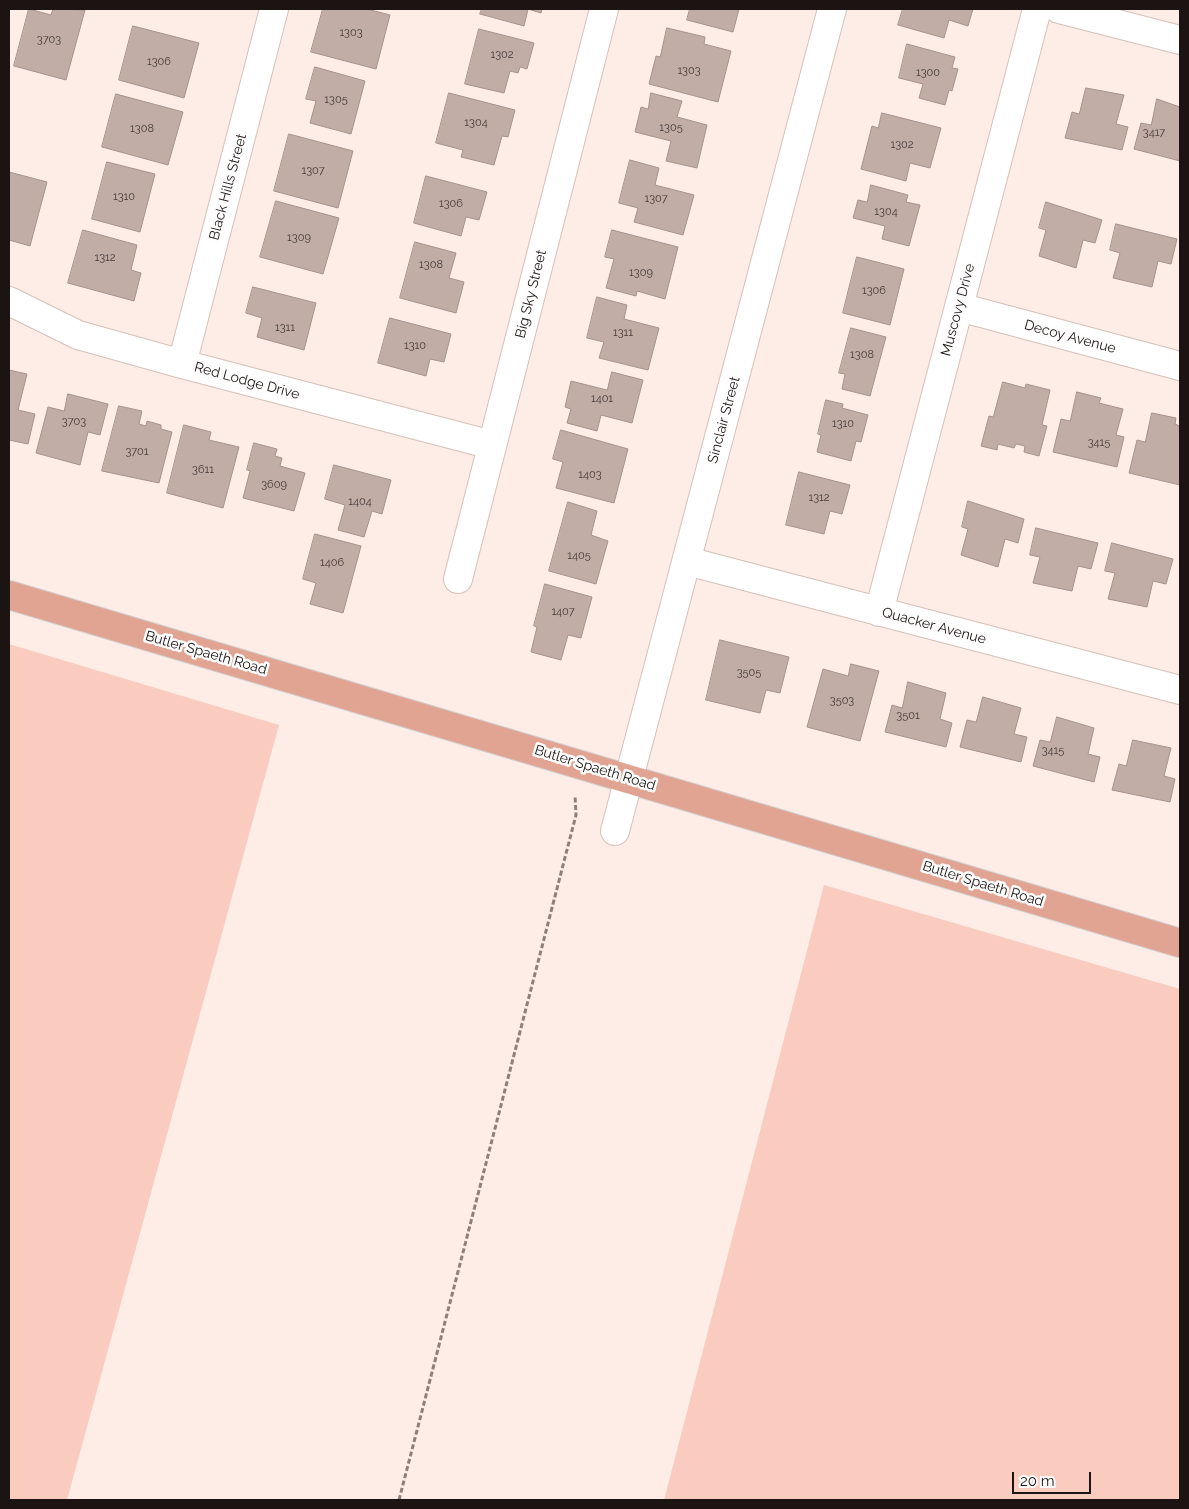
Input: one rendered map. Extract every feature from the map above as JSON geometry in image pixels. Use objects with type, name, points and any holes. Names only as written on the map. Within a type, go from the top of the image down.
[{"type":"main road","name":"Butler Spaeth Road","points":[[9,595],[1180,943]]},
{"type":"street","name":"Black Hills Street","points":[[182,364],[274,9]]},
{"type":"street","name":"Big Sky Street","points":[[458,579],[604,9]]},
{"type":"street","name":"Sinclair Street","points":[[615,831],[832,9]]},
{"type":"street","name":"Muscovy Drive","points":[[879,612],[1037,9]]},
{"type":"street","points":[[1059,9],[1180,40]]},
{"type":"street","name":"Red Lodge Drive","points":[[9,302],[78,335],[492,445]]},
{"type":"street","name":"Decoy Avenue","points":[[959,307],[1180,366]]},
{"type":"street","name":"Quacker Avenue","points":[[687,561],[1180,690]]},
{"type":"path","points":[[399,1500],[576,815],[575,795]]},
{"type":"shaded area","points":[[9,644],[279,725],[67,1500],[9,1500]]},
{"type":"shaded area","points":[[824,885],[1180,989],[1180,1500],[664,1500]]},
{"type":"building","points":[[29,9],[51,15],[53,9],[85,10],[66,80],[14,66]]},
{"type":"building","points":[[323,9],[367,9],[390,15],[376,69],[311,52]]},
{"type":"building","points":[[482,9],[528,9],[524,26],[480,14]]},
{"type":"building","points":[[528,9],[542,9],[541,13]]},
{"type":"building","points":[[690,9],[739,9],[733,32],[687,20]]},
{"type":"building","points":[[903,9],[973,9],[968,26],[949,20],[944,38],[898,25]]},
{"type":"building","points":[[133,26],[199,43],[184,98],[119,80]]},
{"type":"building","points":[[667,28],[705,37],[704,44],[731,51],[718,102],[649,84],[656,56],[660,57]]},
{"type":"building","points":[[479,29],[534,43],[527,69],[520,67],[518,73],[510,71],[504,93],[465,84]]},
{"type":"building","points":[[907,44],[955,57],[952,68],[958,69],[952,91],[949,90],[945,105],[919,98],[923,84],[899,78]]},
{"type":"building","points":[[315,67],[365,81],[351,134],[310,123],[316,101],[306,99]]},
{"type":"building","points":[[1086,88],[1124,95],[1116,124],[1128,127],[1122,150],[1065,138],[1072,112],[1079,114]]},
{"type":"building","points":[[449,93],[515,110],[508,137],[502,136],[494,165],[461,157],[463,150],[436,143]]},
{"type":"building","points":[[651,93],[682,101],[677,117],[707,125],[697,168],[666,161],[671,141],[635,132],[641,107],[648,109]]},
{"type":"building","points":[[116,94],[183,112],[168,165],[102,147]]},
{"type":"building","points":[[1157,99],[1180,107],[1180,161],[1134,149],[1141,123],[1151,125]]},
{"type":"building","points":[[882,113],[941,128],[930,168],[910,163],[906,181],[861,169],[872,126],[878,128]]},
{"type":"building","points":[[289,134],[353,151],[338,208],[274,191]]},
{"type":"building","points":[[630,160],[659,168],[655,185],[694,195],[683,235],[634,222],[638,208],[619,203]]},
{"type":"building","points":[[107,162],[155,174],[140,232],[92,219]]},
{"type":"building","points":[[9,172],[47,182],[30,246],[9,240]]},
{"type":"building","points":[[426,176],[487,192],[479,220],[466,217],[461,236],[414,223]]},
{"type":"building","points":[[871,185],[908,195],[906,202],[920,205],[909,246],[882,239],[885,226],[853,218],[858,200],[867,202]]},
{"type":"building","points":[[276,201],[339,218],[323,274],[260,257]]},
{"type":"building","points":[[1046,202],[1102,220],[1095,243],[1083,240],[1076,268],[1039,256],[1046,230],[1039,228]]},
{"type":"building","points":[[1116,224],[1177,239],[1171,264],[1158,261],[1152,287],[1113,278],[1120,253],[1110,250]]},
{"type":"building","points":[[83,230],[137,245],[131,270],[141,273],[134,301],[68,283]]},
{"type":"building","points":[[612,230],[678,247],[665,299],[637,291],[636,296],[606,288],[614,259],[605,257]]},
{"type":"building","points":[[415,242],[456,253],[449,278],[464,282],[456,313],[400,298]]},
{"type":"building","points":[[857,257],[904,269],[890,325],[843,313]]},
{"type":"building","points":[[253,287],[316,303],[304,350],[257,337],[262,318],[246,313]]},
{"type":"building","points":[[597,297],[627,305],[624,319],[659,328],[648,370],[599,358],[604,342],[587,338]]},
{"type":"building","points":[[390,318],[451,334],[444,362],[430,359],[426,376],[378,363]]},
{"type":"building","points":[[851,328],[886,337],[870,396],[842,389],[845,374],[839,373]]},
{"type":"building","points":[[9,370],[27,374],[18,410],[35,414],[28,444],[9,440]]},
{"type":"building","points":[[612,372],[643,380],[632,423],[601,415],[597,431],[567,423],[571,409],[565,407],[571,381],[607,390]]},
{"type":"building","points":[[1003,382],[1025,388],[1026,384],[1050,390],[1042,425],[1047,426],[1039,456],[1024,452],[1025,446],[1016,444],[1014,448],[998,444],[997,450],[981,446],[989,416],[993,417]]},
{"type":"building","points":[[1077,392],[1101,398],[1099,403],[1123,409],[1116,435],[1124,437],[1117,467],[1053,452],[1061,419],[1070,421]]},
{"type":"building","points":[[68,394],[108,404],[100,435],[88,432],[80,465],[36,453],[48,407],[64,411]]},
{"type":"building","points":[[826,400],[843,404],[842,408],[868,415],[861,442],[856,441],[851,461],[817,452],[821,435],[818,434]]},
{"type":"building","points":[[119,406],[142,411],[139,424],[146,426],[147,421],[161,425],[161,429],[172,432],[159,483],[102,471]]},
{"type":"building","points":[[1152,413],[1176,418],[1175,424],[1180,426],[1180,485],[1129,473],[1137,440],[1145,442]]},
{"type":"building","points":[[184,425],[211,432],[209,440],[239,447],[223,508],[167,493]]},
{"type":"building","points":[[561,430],[628,449],[614,503],[556,488],[563,462],[553,459]]},
{"type":"building","points":[[254,443],[277,449],[275,456],[282,458],[280,466],[305,473],[294,511],[243,498],[250,471],[247,470]]},
{"type":"building","points":[[334,465],[391,480],[382,514],[372,511],[364,537],[338,530],[345,505],[325,499]]},
{"type":"building","points":[[799,472],[850,485],[842,514],[830,511],[824,534],[786,525]]},
{"type":"building","points":[[968,501],[1024,519],[1018,543],[1005,539],[998,567],[961,555],[968,529],[962,527]]},
{"type":"building","points":[[568,502],[597,511],[591,535],[608,541],[596,584],[549,571]]},
{"type":"building","points":[[1036,528],[1098,543],[1091,569],[1078,566],[1072,591],[1033,583],[1040,557],[1030,555]]},
{"type":"building","points":[[315,534],[361,546],[343,613],[310,604],[316,583],[303,579]]},
{"type":"building","points":[[1112,543],[1173,559],[1166,584],[1153,581],[1147,607],[1108,599],[1115,573],[1105,571]]},
{"type":"building","points":[[545,584],[592,597],[581,638],[568,635],[561,660],[531,652],[537,627],[534,626]]},
{"type":"building","points":[[720,640],[789,657],[780,693],[766,690],[760,713],[706,700]]},
{"type":"building","points":[[851,664],[879,671],[860,741],[807,727],[823,669],[848,676]]},
{"type":"building","points":[[908,682],[946,693],[940,719],[952,723],[946,747],[885,732],[892,705],[902,708]]},
{"type":"building","points":[[983,697],[1021,708],[1014,734],[1027,737],[1021,762],[960,747],[967,720],[976,722]]},
{"type":"building","points":[[1057,717],[1094,728],[1088,754],[1100,757],[1094,782],[1033,766],[1040,740],[1050,742]]},
{"type":"building","points":[[1133,740],[1171,748],[1164,776],[1175,779],[1170,802],[1112,790],[1119,764],[1126,766]]}]
